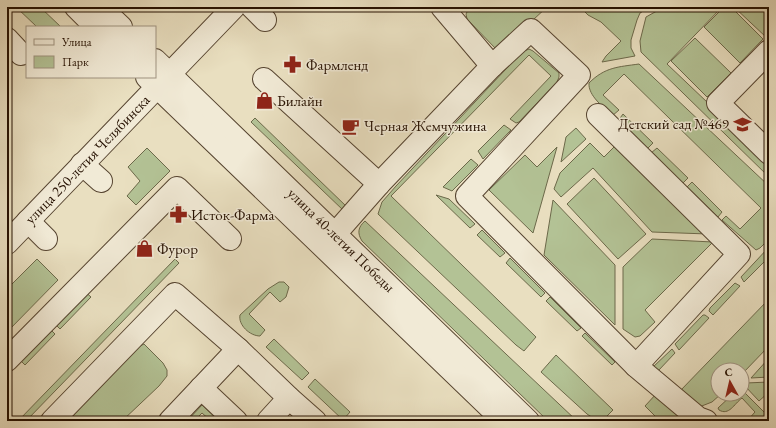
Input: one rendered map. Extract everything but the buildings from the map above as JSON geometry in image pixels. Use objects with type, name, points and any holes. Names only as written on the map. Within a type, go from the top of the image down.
[{"type":"street","points":[[76,7],[95,26]]},
{"type":"street","points":[[100,7],[120,26]]},
{"type":"street","name":"улица 250-летия Челябинска","points":[[157,74],[234,7]]},
{"type":"street","points":[[452,10],[492,66]]},
{"type":"street","points":[[335,234],[379,184],[492,66],[531,30],[580,75],[468,196],[636,366],[698,418],[706,421]]},
{"type":"street","points":[[769,51],[718,103],[769,153]]},
{"type":"street","name":"улица 40-летия Победы","points":[[157,74],[335,234],[528,421]]},
{"type":"street","name":"улица 40-летия Победы","points":[[157,74],[504,421]]},
{"type":"street","name":"улица 250-летия Челябинска","points":[[7,243],[82,164],[154,78]]},
{"type":"street","points":[[264,78],[379,184]]},
{"type":"street","points":[[598,115],[739,254],[636,366]]},
{"type":"street","points":[[82,164],[101,181]]},
{"type":"street","points":[[7,360],[177,188],[230,239]]},
{"type":"street","points":[[28,221],[46,239]]},
{"type":"street","points":[[52,421],[175,294],[238,349],[315,421]]},
{"type":"street","points":[[170,421],[238,349]]},
{"type":"street","points":[[201,388],[236,421]]},
{"type":"street","points":[[268,421],[289,398]]},
{"type":"green space","points":[[16,7],[40,7],[60,26],[36,26]]},
{"type":"green space","points":[[473,7],[547,7],[506,45],[496,49],[467,19],[466,14],[468,10]]},
{"type":"green space","points":[[580,7],[650,7],[640,13],[637,20],[631,40],[631,48],[635,56],[602,62],[621,41],[601,22],[588,15]]},
{"type":"green space","points":[[664,7],[722,7],[667,64],[769,161],[769,177],[641,52],[640,41],[646,17]]},
{"type":"green space","points":[[724,7],[731,7],[763,39],[740,63],[704,27]]},
{"type":"green space","points":[[734,7],[769,7],[769,37],[767,38]]},
{"type":"green space","points":[[695,38],[731,73],[707,97],[671,61]]},
{"type":"green space","points":[[529,49],[559,73],[557,82],[519,122],[516,123],[510,119],[551,76],[529,55],[391,196],[536,337],[524,351],[378,214],[382,202],[396,186],[522,52]]},
{"type":"green space","points":[[639,64],[769,186],[769,239],[760,248],[756,250],[722,220],[726,216],[740,229],[761,208],[624,74],[603,95],[619,110],[612,116],[594,97],[589,88],[589,83],[595,78],[612,69]]},
{"type":"green space","points":[[623,114],[653,143],[647,149],[618,121]]},
{"type":"green space","points":[[255,118],[347,207],[344,211],[251,122]]},
{"type":"green space","points":[[504,125],[511,130],[483,159],[478,151]]},
{"type":"green space","points":[[576,128],[586,139],[561,162],[566,137]]},
{"type":"green space","points":[[590,143],[604,157],[618,143],[708,234],[652,232],[593,168],[561,197],[554,189],[560,173]]},
{"type":"green space","points":[[557,147],[533,233],[489,190],[525,155],[537,167]]},
{"type":"green space","points":[[147,148],[170,171],[136,205],[127,196],[140,181],[128,167]]},
{"type":"green space","points":[[657,148],[688,178],[683,183],[651,153]]},
{"type":"green space","points":[[471,159],[478,165],[452,191],[443,187]]},
{"type":"green space","points":[[594,178],[646,234],[618,259],[567,204]]},
{"type":"green space","points":[[692,182],[722,212],[718,217],[687,187]]},
{"type":"green space","points":[[436,195],[449,199],[475,224],[470,228]]},
{"type":"green space","points":[[553,200],[615,265],[615,325],[544,255]]},
{"type":"green space","points":[[365,221],[577,421],[548,421],[362,241],[359,235],[359,230]]},
{"type":"green space","points":[[482,230],[505,253],[500,257],[477,235]]},
{"type":"green space","points":[[652,239],[713,242],[645,310],[655,322],[640,336],[635,337],[623,329],[623,267]]},
{"type":"green space","points":[[769,247],[769,257],[744,282],[741,277]]},
{"type":"green space","points":[[510,258],[545,293],[541,297],[506,263]]},
{"type":"green space","points":[[37,259],[58,280],[7,332],[7,289]]},
{"type":"green space","points":[[175,259],[179,263],[26,421],[18,421]]},
{"type":"green space","points":[[279,282],[284,282],[289,287],[286,297],[280,302],[270,292],[249,314],[265,330],[260,336],[256,336],[243,326],[240,315],[268,289]]},
{"type":"green space","points":[[735,283],[740,286],[713,315],[709,311],[710,308]]},
{"type":"green space","points":[[82,289],[91,297],[60,329],[52,321]]},
{"type":"green space","points":[[550,297],[581,328],[577,331],[546,301]]},
{"type":"green space","points":[[769,299],[769,346],[750,366],[750,362],[710,362],[710,402],[712,402],[694,409],[660,383],[656,378],[653,367],[672,349],[675,353],[658,371],[680,391]]},
{"type":"green space","points":[[703,315],[709,318],[679,350],[675,344]]},
{"type":"green space","points":[[47,326],[55,334],[25,365],[17,357]]},
{"type":"green space","points":[[585,333],[615,362],[612,365],[582,336]]},
{"type":"green space","points":[[274,339],[309,373],[302,380],[266,347]]},
{"type":"green space","points":[[144,344],[163,363],[167,370],[167,376],[159,386],[122,421],[66,421],[138,347]]},
{"type":"green space","points":[[556,355],[613,410],[605,418],[596,420],[587,414],[541,372]]},
{"type":"green space","points":[[769,358],[769,377],[751,378]]},
{"type":"green space","points":[[315,379],[350,412],[343,420],[308,387]]},
{"type":"green space","points":[[769,382],[769,392],[759,401],[750,391],[750,383]]},
{"type":"green space","points":[[657,393],[684,419],[676,421],[660,421],[645,406]]},
{"type":"green space","points":[[750,398],[769,417],[768,421],[747,421],[755,412],[746,402],[750,402]]},
{"type":"green space","points":[[724,402],[738,402],[726,412],[719,410],[718,408]]},
{"type":"green space","points":[[202,405],[219,421],[211,421],[202,413],[194,421],[187,421]]},
{"type":"place","name":"Фармленд","points":[[293,65]]},
{"type":"place","name":"Билайн","points":[[264,101]]},
{"type":"place","name":"Детский сад №469","points":[[742,124]]},
{"type":"place","name":"Черная Жемчужина","points":[[351,126]]},
{"type":"place","name":"Исток-Фарма","points":[[178,215]]},
{"type":"place","name":"Фурор","points":[[144,249]]}]
